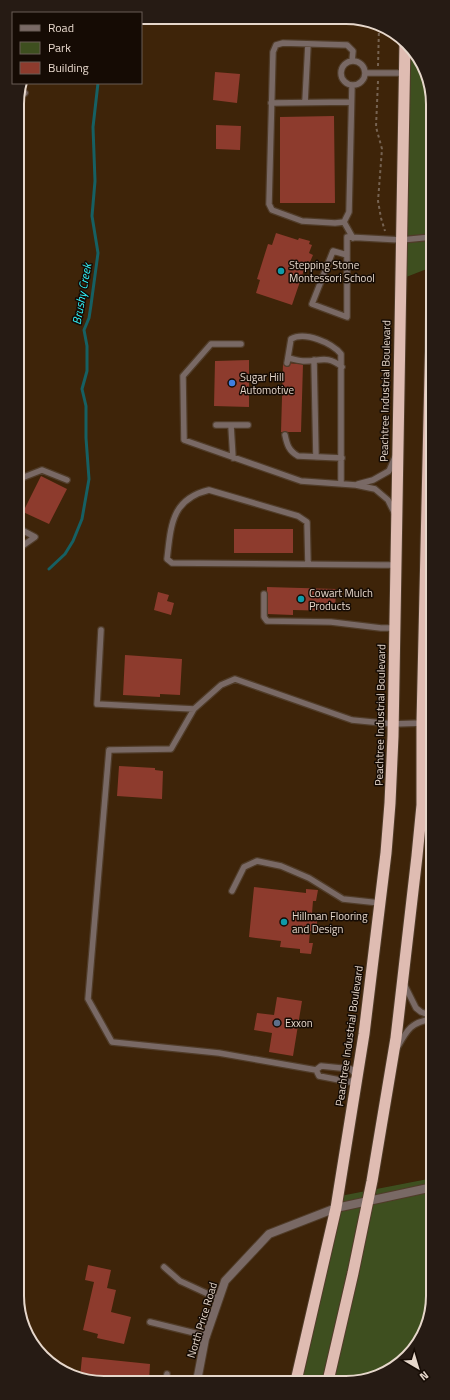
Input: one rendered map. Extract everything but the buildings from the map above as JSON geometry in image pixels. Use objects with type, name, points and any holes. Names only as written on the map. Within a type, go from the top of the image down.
[{"type":"highway","name":"Peachtree Industrial Boulevard","points":[[297,1376],[336,1208],[364,1034],[380,903],[390,803],[395,628],[405,50]]},
{"type":"highway","points":[[329,1376],[368,1202],[392,1057],[417,856],[426,738]]},
{"type":"street","name":"North Price Road","points":[[198,1376],[206,1336],[225,1281],[269,1234],[336,1208],[426,1189]]},
{"type":"lane","points":[[344,222],[335,223],[302,221],[272,210],[269,204],[273,52],[276,45],[283,43],[347,45],[352,51],[352,61]]},
{"type":"lane","points":[[305,102],[308,44]]},
{"type":"lane","points":[[352,61],[363,65],[365,73],[363,81],[356,85],[352,85],[344,82],[341,71],[345,64],[352,61]]},
{"type":"lane","points":[[365,73],[404,73]]},
{"type":"lane","points":[[344,222],[349,212],[352,85]]},
{"type":"lane","points":[[271,102],[352,102]]},
{"type":"lane","points":[[344,222],[353,238]]},
{"type":"lane","points":[[347,255],[333,250],[312,304],[347,317],[347,255],[347,238],[401,240],[426,238]]},
{"type":"lane","points":[[341,484],[342,458],[342,367],[341,354],[336,347],[306,335],[291,338],[288,361],[329,359],[335,361],[342,367]]},
{"type":"lane","points":[[241,344],[211,344],[184,376],[184,440],[300,481],[356,485],[375,489],[388,500],[396,516]]},
{"type":"lane","points":[[314,360],[316,457]]},
{"type":"lane","points":[[216,425],[248,425]]},
{"type":"lane","points":[[232,426],[233,458]]},
{"type":"lane","points":[[285,435],[288,448],[292,453],[298,456],[342,458]]},
{"type":"lane","points":[[356,485],[373,480],[389,471],[397,450]]},
{"type":"lane","points":[[24,477],[42,470],[67,480]]},
{"type":"lane","points":[[308,564],[307,522],[298,516],[209,490],[188,498],[177,511],[172,522],[167,559],[172,563],[396,565]]},
{"type":"lane","points":[[24,531],[34,537],[24,544]]},
{"type":"lane","points":[[264,594],[264,617],[267,621],[331,622],[381,628],[395,628]]},
{"type":"lane","points":[[101,630],[97,704],[194,709]]},
{"type":"lane","points":[[316,1070],[321,1066],[351,1069],[357,1077],[350,1082],[320,1076],[316,1070],[219,1053],[112,1042],[88,999],[109,750],[171,749],[194,709],[222,685],[234,679],[352,720],[393,724],[426,721]]},
{"type":"lane","points":[[232,891],[244,867],[257,861],[281,866],[310,878],[343,899],[380,903]]},
{"type":"lane","points":[[402,979],[416,1008],[426,1014]]},
{"type":"lane","points":[[392,1057],[407,1030],[413,1024],[426,1020]]},
{"type":"lane","points":[[164,1267],[180,1281],[219,1299]]},
{"type":"lane","points":[[150,1322],[206,1336]]},
{"type":"path","points":[[378,68],[379,31]]},
{"type":"path","points":[[378,81],[376,127],[382,150],[378,201],[385,231]]},
{"type":"shaded area","points":[[142,24],[346,24],[371,28],[381,32],[395,41],[403,49],[396,281],[426,269],[426,1179],[335,1197],[295,1376],[94,1375],[69,1368],[55,1359],[41,1345],[30,1326],[24,1301],[24,99],[27,84],[142,84]]},
{"type":"green space","points":[[407,53],[418,69],[422,79],[426,99],[426,269],[396,281]]},
{"type":"green space","points":[[426,1179],[426,1301],[420,1326],[415,1336],[407,1348],[398,1348],[398,1356],[395,1359],[381,1368],[371,1372],[346,1376],[295,1376],[335,1197]]},
{"type":"waterway","name":"Brushy Creek","points":[[49,569],[65,554],[73,541],[82,519],[89,479],[86,438],[86,406],[82,389],[87,371],[87,346],[84,330],[89,318],[98,253],[92,216],[95,181],[93,127],[98,84]]},
{"type":"place","name":"Stepping Stone Montessori School","points":[[281,271]]},
{"type":"place","name":"Sugar Hill Automotive","points":[[232,383]]},
{"type":"place","name":"Cowart Mulch Products","points":[[301,599]]},
{"type":"place","name":"Hillman Flooring and Design","points":[[284,922]]},
{"type":"place","name":"Exxon","points":[[277,1023]]}]
